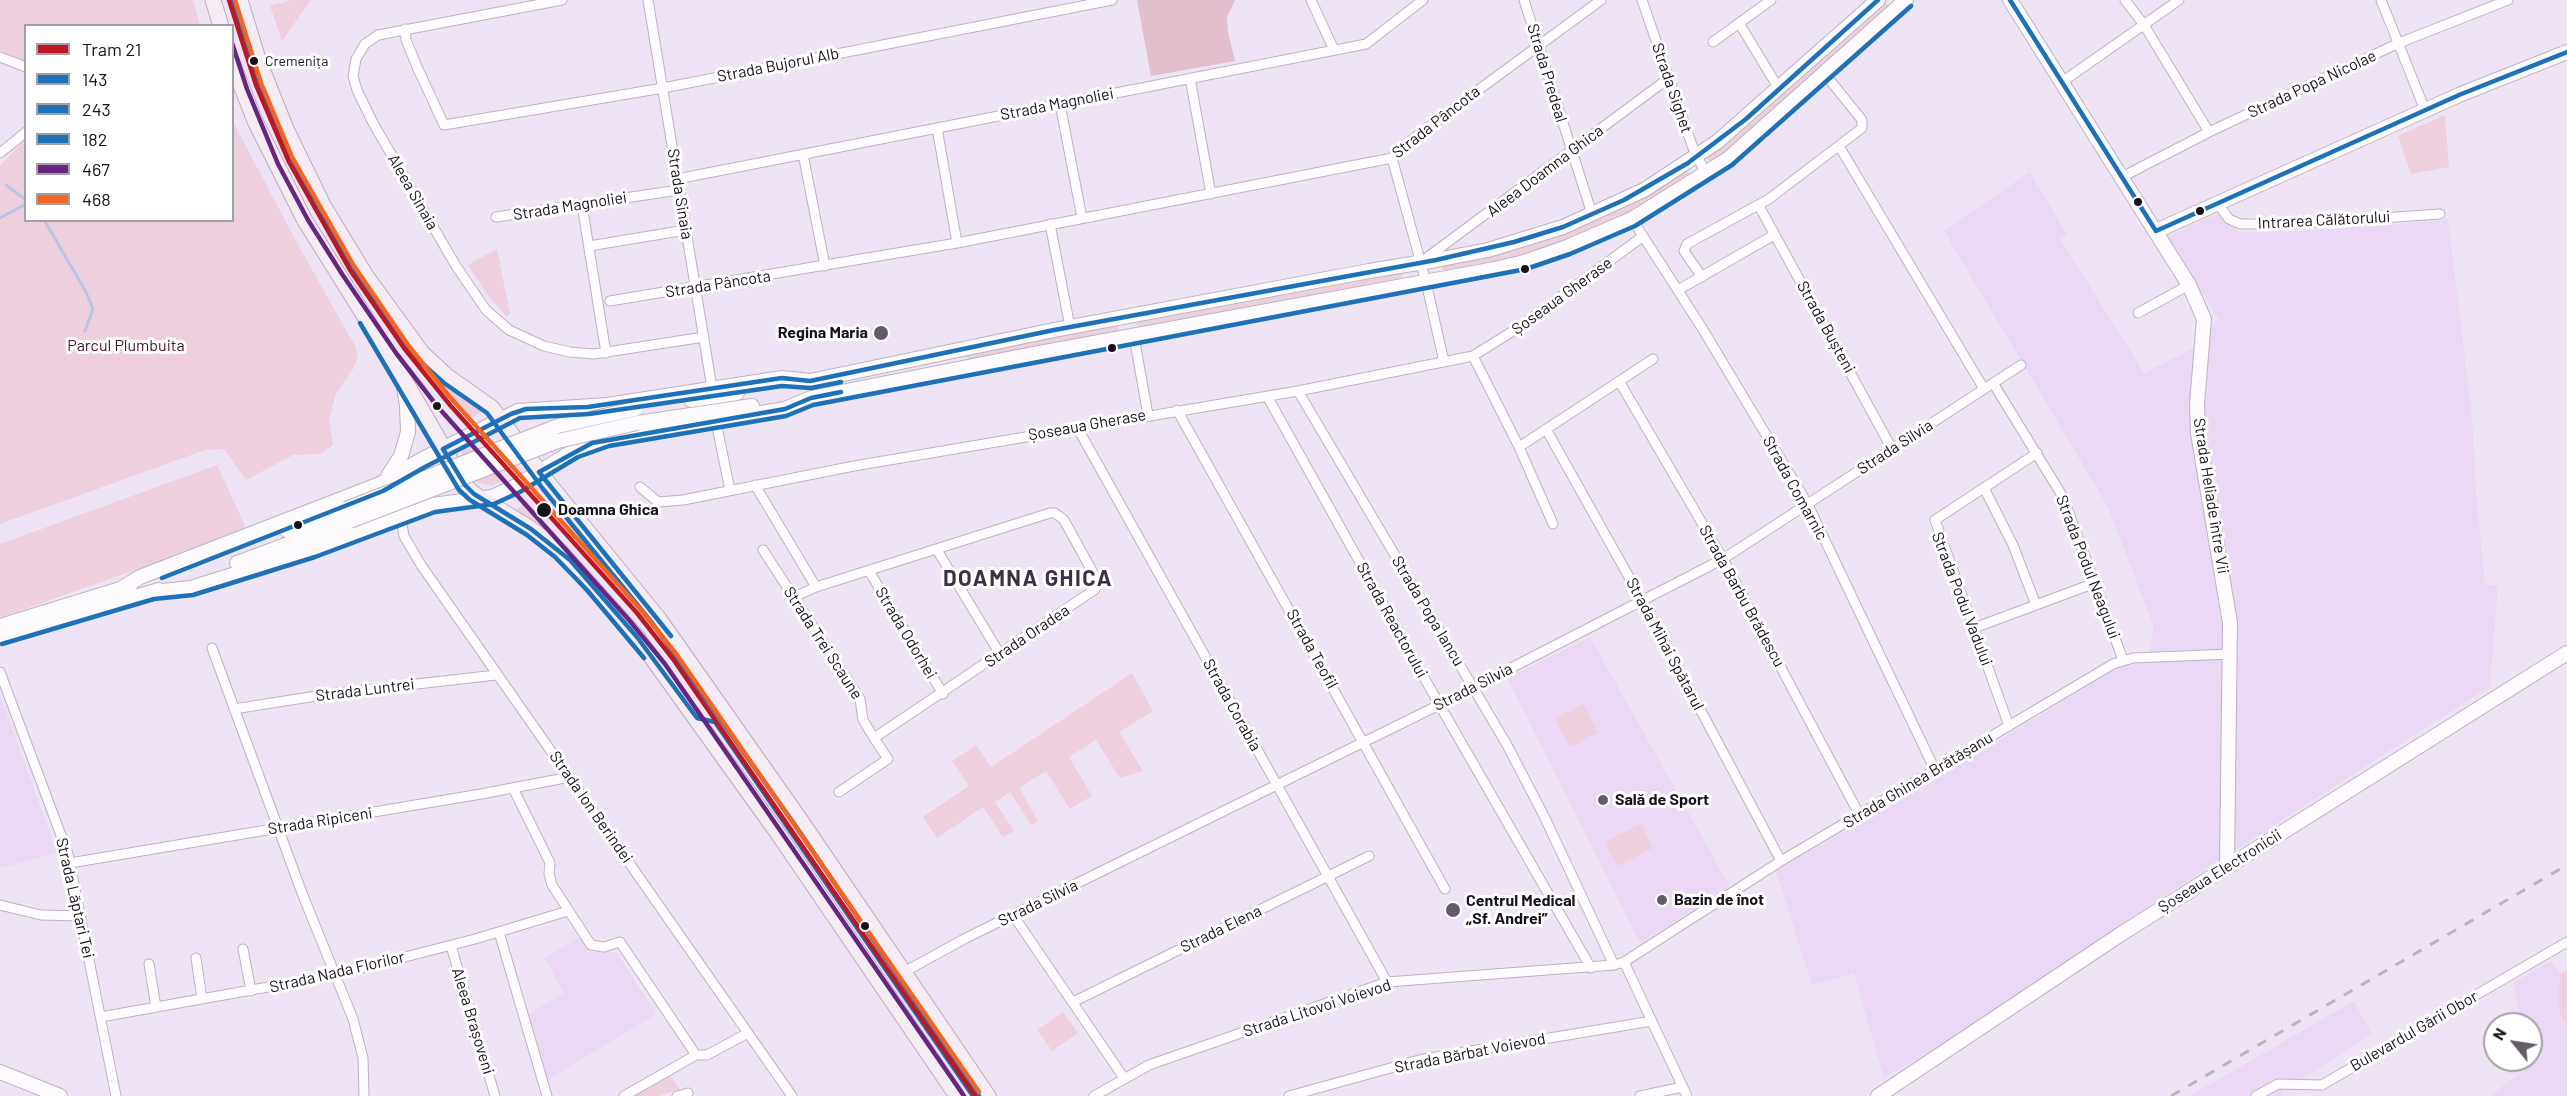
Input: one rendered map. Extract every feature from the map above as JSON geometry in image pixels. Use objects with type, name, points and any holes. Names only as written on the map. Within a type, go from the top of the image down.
[{"type":"main road","points":[[213,0],[220,24]]},
{"type":"main road","points":[[240,0],[277,108],[306,172],[335,227],[366,276],[422,353],[448,377],[492,408],[539,472],[677,644],[988,1096]]},
{"type":"main road","points":[[348,515],[558,426],[635,409],[810,381],[1070,327],[1420,262],[1515,242],[1563,227],[1644,190],[1696,156],[1746,119],[1878,0]]},
{"type":"main road","name":"Strada Heliade între Vii","points":[[2010,0],[2189,285],[2204,320],[2197,404],[2198,433],[2226,596],[2230,654],[2227,866]]},
{"type":"main road","points":[[0,626],[122,588],[199,569],[558,441],[638,423],[811,398],[1524,262],[1567,247],[1632,219],[1706,174],[1736,152],[1824,73],[1898,2]]},
{"type":"main road","points":[[2156,231],[2425,110],[2510,73],[2567,52]]},
{"type":"main road","points":[[234,67],[265,142],[304,219],[402,376],[465,485],[483,500],[531,529],[560,551],[637,637],[779,835],[957,1096]]},
{"type":"main road","points":[[380,484],[395,466],[405,445],[408,421],[402,376]]},
{"type":"main road","points":[[122,588],[140,577],[380,484],[443,448],[526,409],[588,407],[782,378],[810,381]]},
{"type":"main road","points":[[153,592],[190,588],[312,550],[437,504],[483,500],[516,486],[561,458],[592,443],[785,408],[811,398]]},
{"type":"main road","points":[[0,637],[153,592],[199,569]]},
{"type":"main road","name":"Șoseaua Electronicii","points":[[1878,1096],[2227,866],[2567,654]]},
{"type":"main road","points":[[0,1071],[60,1096]]},
{"type":"street","name":"Aleea Sinaia","points":[[562,0],[378,35],[365,44],[356,59],[354,83],[373,123],[456,266],[486,310],[518,336],[544,346],[570,352],[606,353],[704,337]]},
{"type":"street","name":"Strada Sinaia","points":[[648,0],[712,388]]},
{"type":"street","name":"Strada Bujorul Alb","points":[[405,29],[406,40],[417,69],[444,125],[663,88],[1112,0]]},
{"type":"street","points":[[1311,0],[1334,50]]},
{"type":"street","name":"Strada Magnoliei","points":[[677,179],[1366,44],[1423,0]]},
{"type":"street","name":"Strada Predeal","points":[[1524,0],[1593,214]]},
{"type":"street","name":"Strada Pâncota","points":[[610,301],[957,243],[1392,158],[1396,152],[1601,0]]},
{"type":"street","name":"Strada Sighet","points":[[1642,0],[1696,156],[1706,174]]},
{"type":"street","points":[[1713,42],[1771,0]]},
{"type":"street","points":[[2125,0],[2145,25],[2209,132]]},
{"type":"street","points":[[2062,82],[2179,0]]},
{"type":"street","points":[[2381,0],[2425,110]]},
{"type":"street","name":"Strada Popa Nicolae","points":[[2122,177],[2209,132],[2400,43],[2508,0]]},
{"type":"street","points":[[1739,23],[1779,89]]},
{"type":"street","points":[[0,57],[24,66]]},
{"type":"street","points":[[1702,277],[1684,251],[1685,247],[1759,206],[1860,130],[1863,123],[1824,73]]},
{"type":"street","points":[[1190,78],[1211,194]]},
{"type":"street","name":"Aleea Doamna Ghica","points":[[1420,262],[1669,78]]},
{"type":"street","points":[[1060,104],[1082,218]]},
{"type":"street","points":[[937,128],[957,243]]},
{"type":"street","points":[[0,153],[24,134]]},
{"type":"street","points":[[1839,146],[1984,389]]},
{"type":"street","points":[[803,154],[825,266]]},
{"type":"street","points":[[1392,158],[1426,282],[1444,362]]},
{"type":"street","name":"Strada Magnoliei","points":[[496,217],[679,190]]},
{"type":"street","name":"Intrarea Călătorului","points":[[2218,204],[2229,219],[2240,224],[2294,224],[2440,214]]},
{"type":"street","points":[[582,205],[606,353]]},
{"type":"street","name":"Strada Bușteni","points":[[1759,206],[1892,449]]},
{"type":"street","name":"Strada Comarnic","points":[[1632,219],[1678,290],[1807,504],[1935,770]]},
{"type":"street","points":[[1050,224],[1070,327]]},
{"type":"street","points":[[589,246],[686,230]]},
{"type":"street","points":[[1678,290],[1774,235]]},
{"type":"street","name":"Șoseaua Gherase","points":[[640,487],[652,499],[664,503],[1148,415],[1298,391],[1473,356],[1521,326],[1642,237]]},
{"type":"street","points":[[2138,313],[2189,285]]},
{"type":"street","points":[[1134,337],[1148,415]]},
{"type":"street","points":[[1473,356],[1519,447],[1553,524]]},
{"type":"street","points":[[1519,447],[1653,359]]},
{"type":"street","name":"Strada Silvia","points":[[904,972],[1013,915],[1439,705],[1723,559],[2021,365]]},
{"type":"street","name":"Strada Barbu Brădescu","points":[[1619,381],[1723,559],[1859,814]]},
{"type":"street","name":"Strada Podul Neagului","points":[[1993,383],[2066,503],[2123,660]]},
{"type":"street","name":"Strada Popa Iancu","points":[[1298,391],[1526,781],[1619,963],[1653,1021],[1685,1091]]},
{"type":"street","name":"Strada Reactorului","points":[[1267,396],[1439,705],[1590,968]]},
{"type":"street","name":"Strada Teofil","points":[[1177,410],[1364,741],[1445,890]]},
{"type":"street","points":[[716,422],[730,490]]},
{"type":"street","name":"Strada Corabia","points":[[1077,428],[1387,982]]},
{"type":"street","name":"Strada Mihai Spătarul","points":[[1546,429],[1643,602],[1781,861]]},
{"type":"street","name":"Strada Podul Vadului","points":[[2009,726],[1934,524],[1938,517],[2037,453]]},
{"type":"street","name":"Strada Trei Scaune","points":[[755,485],[816,587]]},
{"type":"street","points":[[1984,488],[2013,545],[2036,605]]},
{"type":"street","name":"Strada Oradea","points":[[794,597],[816,587],[1050,513],[1055,513],[1064,520],[1097,586],[943,694],[874,738]]},
{"type":"street","name":"Strada Ion Berindei","points":[[407,514],[402,524],[404,536],[496,675],[570,777],[792,1096]]},
{"type":"street","name":"Strada Trei Scaune","points":[[763,550],[860,699],[863,720],[874,738]]},
{"type":"street","points":[[937,550],[1000,654]]},
{"type":"street","name":"Strada Odorhei","points":[[869,572],[943,694]]},
{"type":"street","points":[[1974,628],[2095,583]]},
{"type":"street","points":[[212,648],[277,827],[360,1041],[364,1096]]},
{"type":"street","name":"Strada Ghinea Brătășanu","points":[[1619,963],[1859,814],[2123,660],[2230,654]]},
{"type":"street","name":"Strada Lăptari Tei","points":[[0,672],[70,863],[116,1096]]},
{"type":"street","name":"Strada Luntrei","points":[[234,709],[329,694],[496,675]]},
{"type":"street","points":[[839,792],[888,759],[874,738]]},
{"type":"street","name":"Strada Ripiceni","points":[[70,863],[570,777]]},
{"type":"street","points":[[513,788],[550,863],[549,874],[552,885],[591,945],[604,947],[620,942],[696,1055]]},
{"type":"street","name":"Strada Elena","points":[[1073,1002],[1369,856]]},
{"type":"street","points":[[0,905],[42,915],[81,916]]},
{"type":"street","name":"Strada Nada Florilor","points":[[101,1017],[335,975],[451,946],[568,911]]},
{"type":"street","points":[[1013,915],[1124,1078]]},
{"type":"street","points":[[499,932],[547,1096]]},
{"type":"street","name":"Bulevardul Gării Obor","points":[[2256,1096],[2278,1084],[2324,1084],[2567,942]]},
{"type":"street","name":"Aleea Brașoveni","points":[[451,946],[495,1096]]},
{"type":"street","points":[[243,949],[251,991]]},
{"type":"street","points":[[196,958],[202,999]]},
{"type":"street","name":"Strada Litovoi Voievod","points":[[1095,1096],[1108,1092],[1124,1078],[1149,1065],[1387,982],[1590,968],[1619,963]]},
{"type":"street","points":[[149,964],[156,1007]]},
{"type":"street","name":"Strada Bărbat Voievod","points":[[1289,1096],[1423,1059],[1653,1021]]},
{"type":"street","points":[[624,1096],[696,1055],[707,1055],[748,1033]]},
{"type":"street","points":[[1641,1096],[1685,1091]]},
{"type":"street","points":[[677,1096],[688,1093]]},
{"type":"shaded area","points":[[1137,0],[1235,0],[1227,17],[1235,61],[1151,76]]},
{"type":"shaded area","points":[[2030,172],[2067,234],[2060,239],[2144,373],[2194,348],[2219,319],[2166,237],[2218,214],[2238,232],[2299,231],[2448,220],[2472,417],[2476,493],[2485,585],[2498,585],[2490,686],[2163,897],[1953,1038],[1884,1078],[1854,973],[1812,985],[1776,871],[1937,778],[2119,667],[2132,662],[2148,662],[2154,627],[2108,507],[1944,231]]},
{"type":"shaded area","points":[[1590,637],[1730,887],[1640,943],[1507,678]]},
{"type":"shaded area","points":[[0,695],[57,853],[0,868]]},
{"type":"shaded area","points":[[580,937],[589,953],[611,951],[617,953],[656,1014],[547,1080],[528,1015],[564,993],[545,958]]},
{"type":"shaded area","points":[[2551,961],[2560,974],[2558,998],[2561,1017],[2567,1026],[2567,1096],[2490,1096],[2522,1072],[2543,1072],[2543,1012],[2519,1012],[2513,983]]},
{"type":"shaded area","points":[[2354,1001],[2371,1033],[2281,1093],[2282,1096],[2190,1096]]},
{"type":"green space","points":[[0,0],[193,0],[200,24],[24,24],[24,61],[0,50]]},
{"type":"green space","points":[[292,0],[311,0],[282,41],[270,6]]},
{"type":"green space","points":[[1884,2],[1888,5],[1887,9],[1732,150],[1710,164],[1707,160],[1709,156]]},
{"type":"green space","points":[[2445,115],[2449,167],[2411,174],[2398,136]]},
{"type":"green space","name":"Parcul Plumbuita","points":[[234,124],[355,346],[358,357],[353,369],[336,393],[329,420],[333,445],[320,454],[293,455],[246,480],[224,449],[205,450],[0,524],[0,166],[24,140],[24,222],[234,222]]},
{"type":"green space","points":[[1688,171],[1690,176],[1624,217],[1585,234],[1502,263],[1447,273],[1443,271],[1442,267],[1445,263],[1507,252],[1564,232]]},
{"type":"green space","points":[[497,249],[510,314],[506,316],[490,298],[468,265]]},
{"type":"green space","points":[[1404,272],[1402,280],[1141,328],[1136,324],[1137,320]]},
{"type":"green space","points":[[1116,324],[1119,328],[1117,332],[970,360],[967,358],[967,355]]},
{"type":"green space","points":[[426,370],[483,412],[467,419]]},
{"type":"green space","points":[[472,442],[507,479],[491,486],[478,483],[460,457],[464,447]]},
{"type":"green space","points":[[217,465],[247,530],[0,618],[0,544]]},
{"type":"green space","points":[[527,501],[564,543],[516,510]]},
{"type":"green space","points":[[1132,673],[1153,711],[1119,732],[1143,771],[1120,778],[1096,740],[1069,757],[1092,796],[1070,809],[1046,771],[1019,788],[1038,821],[1031,825],[1010,792],[995,802],[1014,831],[1003,837],[983,807],[937,838],[923,817],[969,786],[952,761],[976,745],[991,767]]},
{"type":"green space","points":[[1583,704],[1598,733],[1570,748],[1555,719]]},
{"type":"green space","points":[[1641,824],[1653,848],[1618,866],[1605,842]]},
{"type":"green space","points":[[2567,970],[2567,1026],[2561,1017],[2558,998],[2560,974]]},
{"type":"green space","points":[[1063,1012],[1078,1033],[1052,1051],[1037,1030]]},
{"type":"green space","points":[[670,1075],[680,1089],[659,1096],[632,1096]]},
{"type":"waterway","points":[[6,185],[24,198]]},
{"type":"waterway","points":[[0,218],[24,205]]},
{"type":"waterway","points":[[45,222],[85,290],[93,309],[85,331]]},
{"type":"railway","points":[[2171,1096],[2567,865]]},
{"type":"tram line","name":"21","points":[[229,0],[256,85],[289,162],[350,270],[404,348],[450,405],[637,613],[673,659],[975,1096]]},
{"type":"transit line","name":"468","points":[[235,0],[261,83],[292,157],[354,266],[408,345],[449,396],[641,610],[677,655],[979,1092]]},
{"type":"transit line","name":"143","points":[[973,1096],[715,722],[697,718],[637,637],[570,560],[531,529],[474,494],[465,485],[443,449],[511,414],[526,409],[588,407],[782,378],[810,381],[1054,330],[1436,260],[1514,242],[1563,227],[1624,200],[1688,163],[1746,119],[1878,0]]},
{"type":"transit line","name":"143","points":[[2010,0],[2156,231]]},
{"type":"transit line","name":"182","points":[[233,2],[251,62],[279,132],[317,210],[360,280],[416,358],[444,383],[487,413],[543,489],[653,624],[795,825],[979,1096]]},
{"type":"transit line","name":"243","points":[[2,644],[154,599],[193,595],[315,557],[435,512],[494,504],[520,492],[578,457],[609,446],[786,416],[813,405],[1526,269],[1570,254],[1635,226],[1732,165],[1911,6]]},
{"type":"transit line","name":"467","points":[[234,49],[247,89],[278,164],[308,220],[396,353],[437,406],[629,620],[665,664],[964,1096]]},
{"type":"transit line","name":"143","points":[[2156,231],[2459,95],[2567,52]]},
{"type":"transit line","name":"182","points":[[360,323],[459,490],[470,500],[527,535],[555,557],[587,590],[644,658]]},
{"type":"transit line","name":"243","points":[[162,578],[383,491],[520,418],[589,414],[782,386],[811,388],[841,382]]},
{"type":"transit line","name":"143","points":[[671,636],[539,472],[592,443],[785,409],[811,398],[841,392]]},
{"type":"place","name":"Cremenița","points":[[254,61]]},
{"type":"place","name":"Regina Maria","points":[[881,333]]},
{"type":"place","name":"Doamna Ghica","points":[[544,510]]},
{"type":"place","name":"Sală de Sport","points":[[1603,800]]},
{"type":"place","name":"Bazin de înot","points":[[1662,900]]},
{"type":"place","name":"Centrul Medical „Sf. Andrei”","points":[[1453,910]]},
{"type":"district","name":"DOAMNA GHICA","points":[[1028,579]]}]
